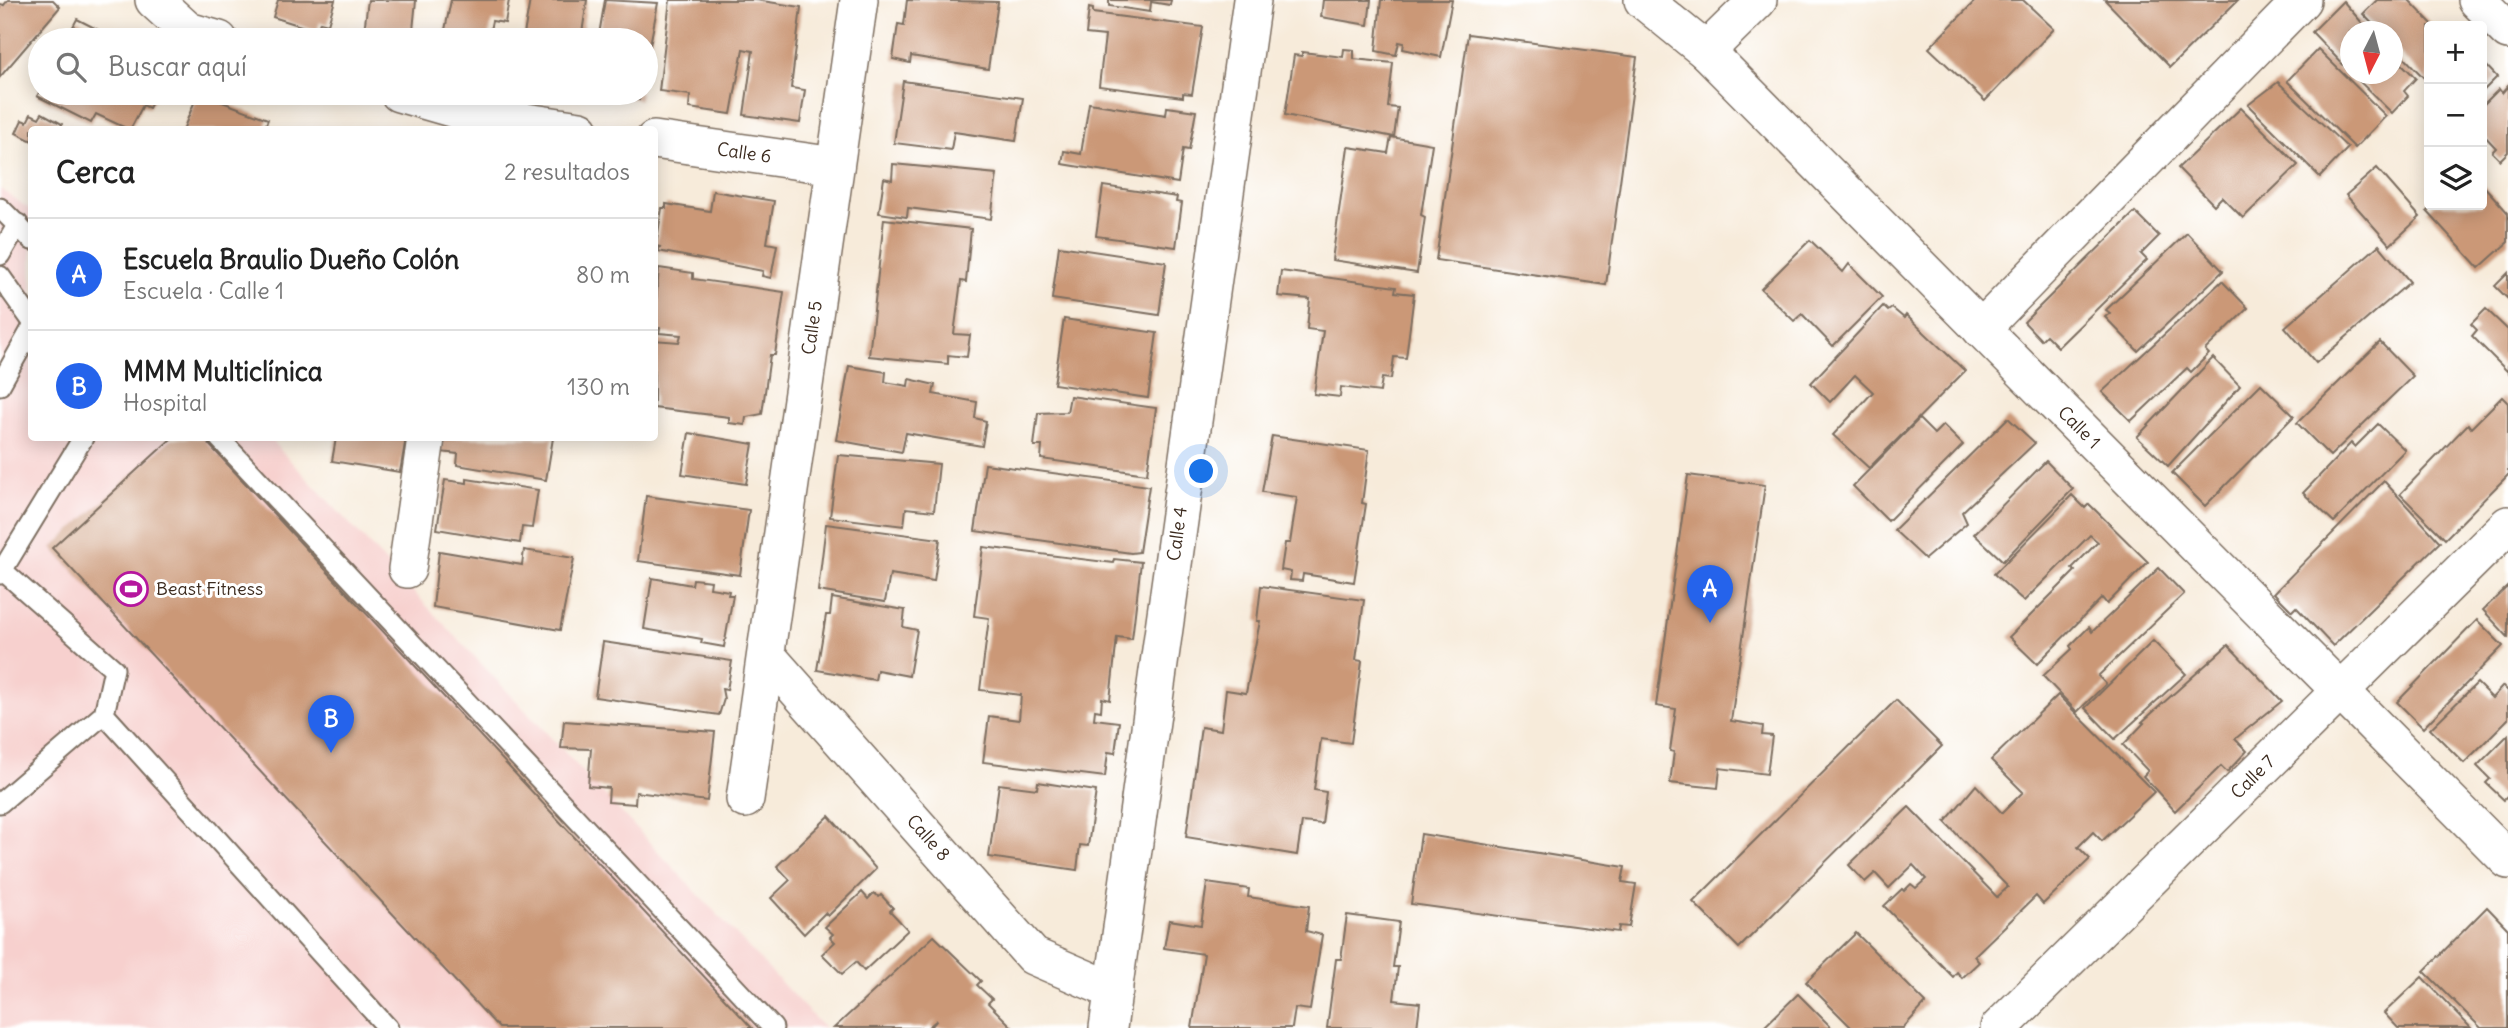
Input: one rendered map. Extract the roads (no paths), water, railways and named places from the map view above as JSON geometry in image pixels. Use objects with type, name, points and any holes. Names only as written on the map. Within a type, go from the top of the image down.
[{"type":"street","points":[[154,0],[185,28]]},
{"type":"street","name":"Calle 5","points":[[745,799],[859,0]]},
{"type":"street","name":"Calle 4","points":[[1108,1028],[1252,0]]},
{"type":"street","name":"Calle 1","points":[[1643,0],[1706,51],[2508,860]]},
{"type":"street","points":[[1706,51],[1758,0]]},
{"type":"street","points":[[1981,329],[2302,0]]},
{"type":"street","points":[[2477,0],[2508,31]]},
{"type":"street","points":[[429,105],[471,122],[526,126]]},
{"type":"street","name":"Calle 6","points":[[658,141],[835,166]]},
{"type":"street","points":[[407,569],[426,441]]},
{"type":"street","name":"Calle 7","points":[[1999,1028],[2508,526]]},
{"type":"street","name":"Calle 8","points":[[767,656],[1032,956],[1114,990]]},
{"type":"lane","points":[[0,208],[28,235]]},
{"type":"lane","points":[[0,255],[18,223]]},
{"type":"lane","points":[[0,276],[28,316]]},
{"type":"lane","points":[[0,311],[12,294]]},
{"type":"lane","points":[[0,385],[28,335]]},
{"type":"lane","points":[[0,803],[104,714],[114,669],[1,572],[81,441]]},
{"type":"lane","points":[[222,441],[773,1028]]},
{"type":"lane","points":[[104,714],[388,1028]]},
{"type":"place","name":"Beast Fitness","points":[[131,589]]},
{"type":"place","name":"Escuela Braulio Dueño Colón","points":[[1710,623]]},
{"type":"place","name":"MMM Multiclínica","points":[[331,753]]}]
